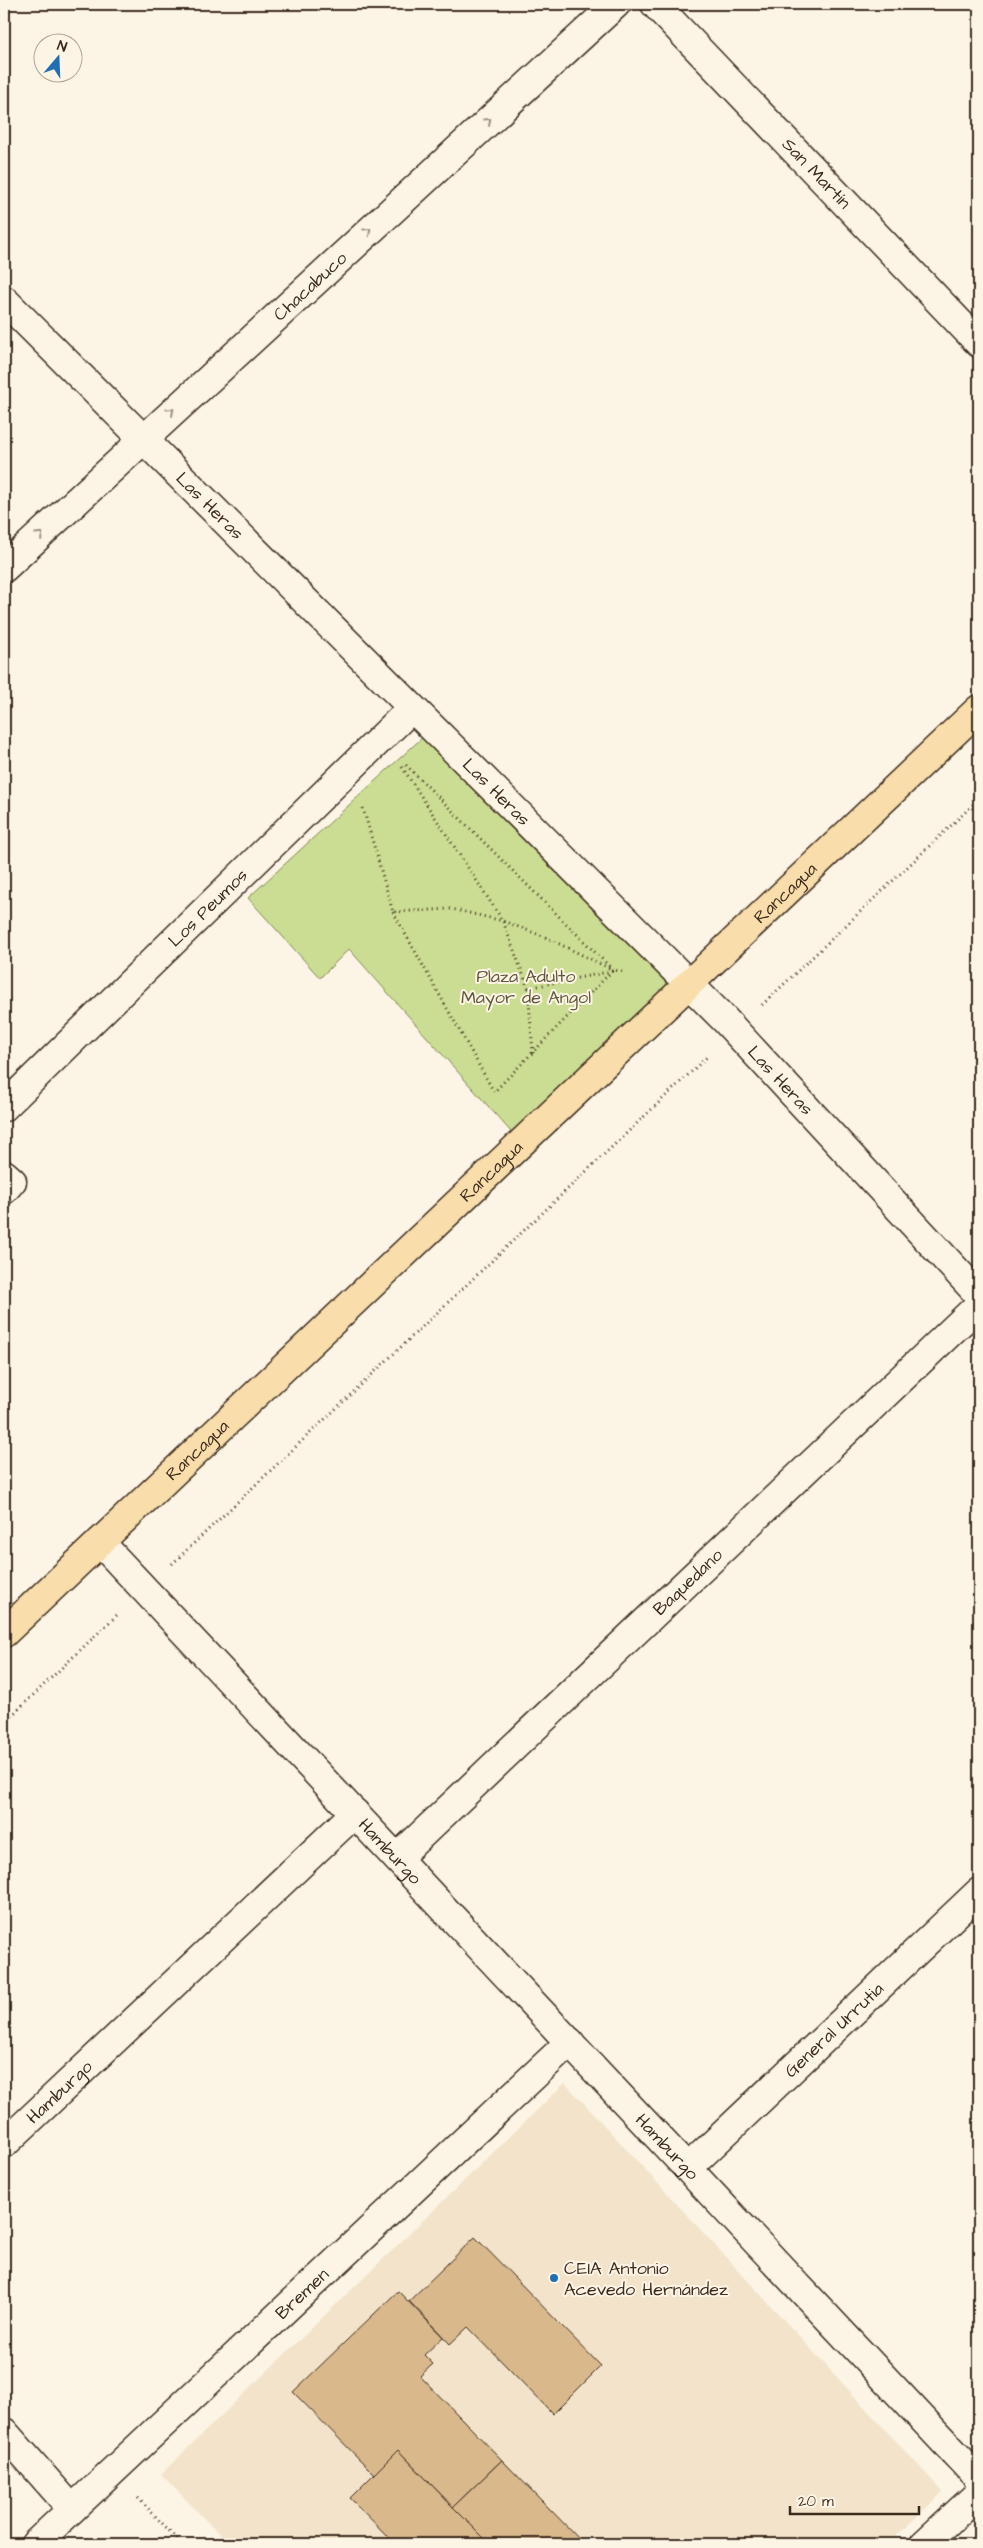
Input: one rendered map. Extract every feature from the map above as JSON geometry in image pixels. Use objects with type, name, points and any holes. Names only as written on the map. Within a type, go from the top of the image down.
[{"type":"main road","name":"Rancagua","points":[[4,1633],[979,709]]},
{"type":"street","name":"Chacabuco","points":[[4,568],[142,438],[616,4]]},
{"type":"street","name":"San Martín","points":[[655,4],[979,343]]},
{"type":"street","name":"Las Heras","points":[[4,300],[735,1030],[979,1295]]},
{"type":"street","name":"Los Peumos","points":[[4,1107],[412,708]]},
{"type":"street","name":"Baquedano","points":[[397,1858],[979,1306]]},
{"type":"street","name":"Hamburgo","points":[[100,1542],[979,2479]]},
{"type":"street","name":"Hamburgo","points":[[4,2144],[354,1813]]},
{"type":"street","name":"General Urrutia","points":[[688,2168],[979,1892]]},
{"type":"street","name":"Bremen","points":[[35,2544],[570,2042]]},
{"type":"street","points":[[4,2432],[72,2509]]},
{"type":"street","points":[[924,2544],[979,2493]]},
{"type":"path","points":[[533,1053],[528,988],[503,921],[398,759],[614,970]]},
{"type":"path","points":[[4,1722],[979,800]]},
{"type":"path","points":[[362,809],[393,912],[494,1092],[614,970]]},
{"type":"path","points":[[393,912],[452,909],[503,921],[544,937],[614,970],[632,974]]},
{"type":"path","points":[[528,988],[614,970]]},
{"type":"path","points":[[112,2471],[182,2544]]},
{"type":"shaded area","name":"CEIA Antonio Acevedo Hernández","points":[[565,2083],[943,2492],[888,2544],[229,2544],[161,2474]]},
{"type":"green space","name":"Plaza Adulto Mayor de Angol","points":[[424,736],[680,989],[519,1141],[349,949],[320,978],[248,898]]},
{"type":"building","points":[[475,2237],[601,2366],[553,2414],[468,2327],[450,2344],[409,2301]]},
{"type":"building","points":[[398,2291],[443,2337],[424,2355],[433,2364],[420,2376],[502,2460],[453,2507],[398,2450],[374,2474],[293,2392]]},
{"type":"building","points":[[398,2450],[490,2544],[395,2544],[350,2498]]},
{"type":"building","points":[[502,2460],[584,2544],[490,2544],[453,2507]]},
{"type":"place","name":"CEIA Antonio Acevedo Hernández","points":[[554,2278]]}]
